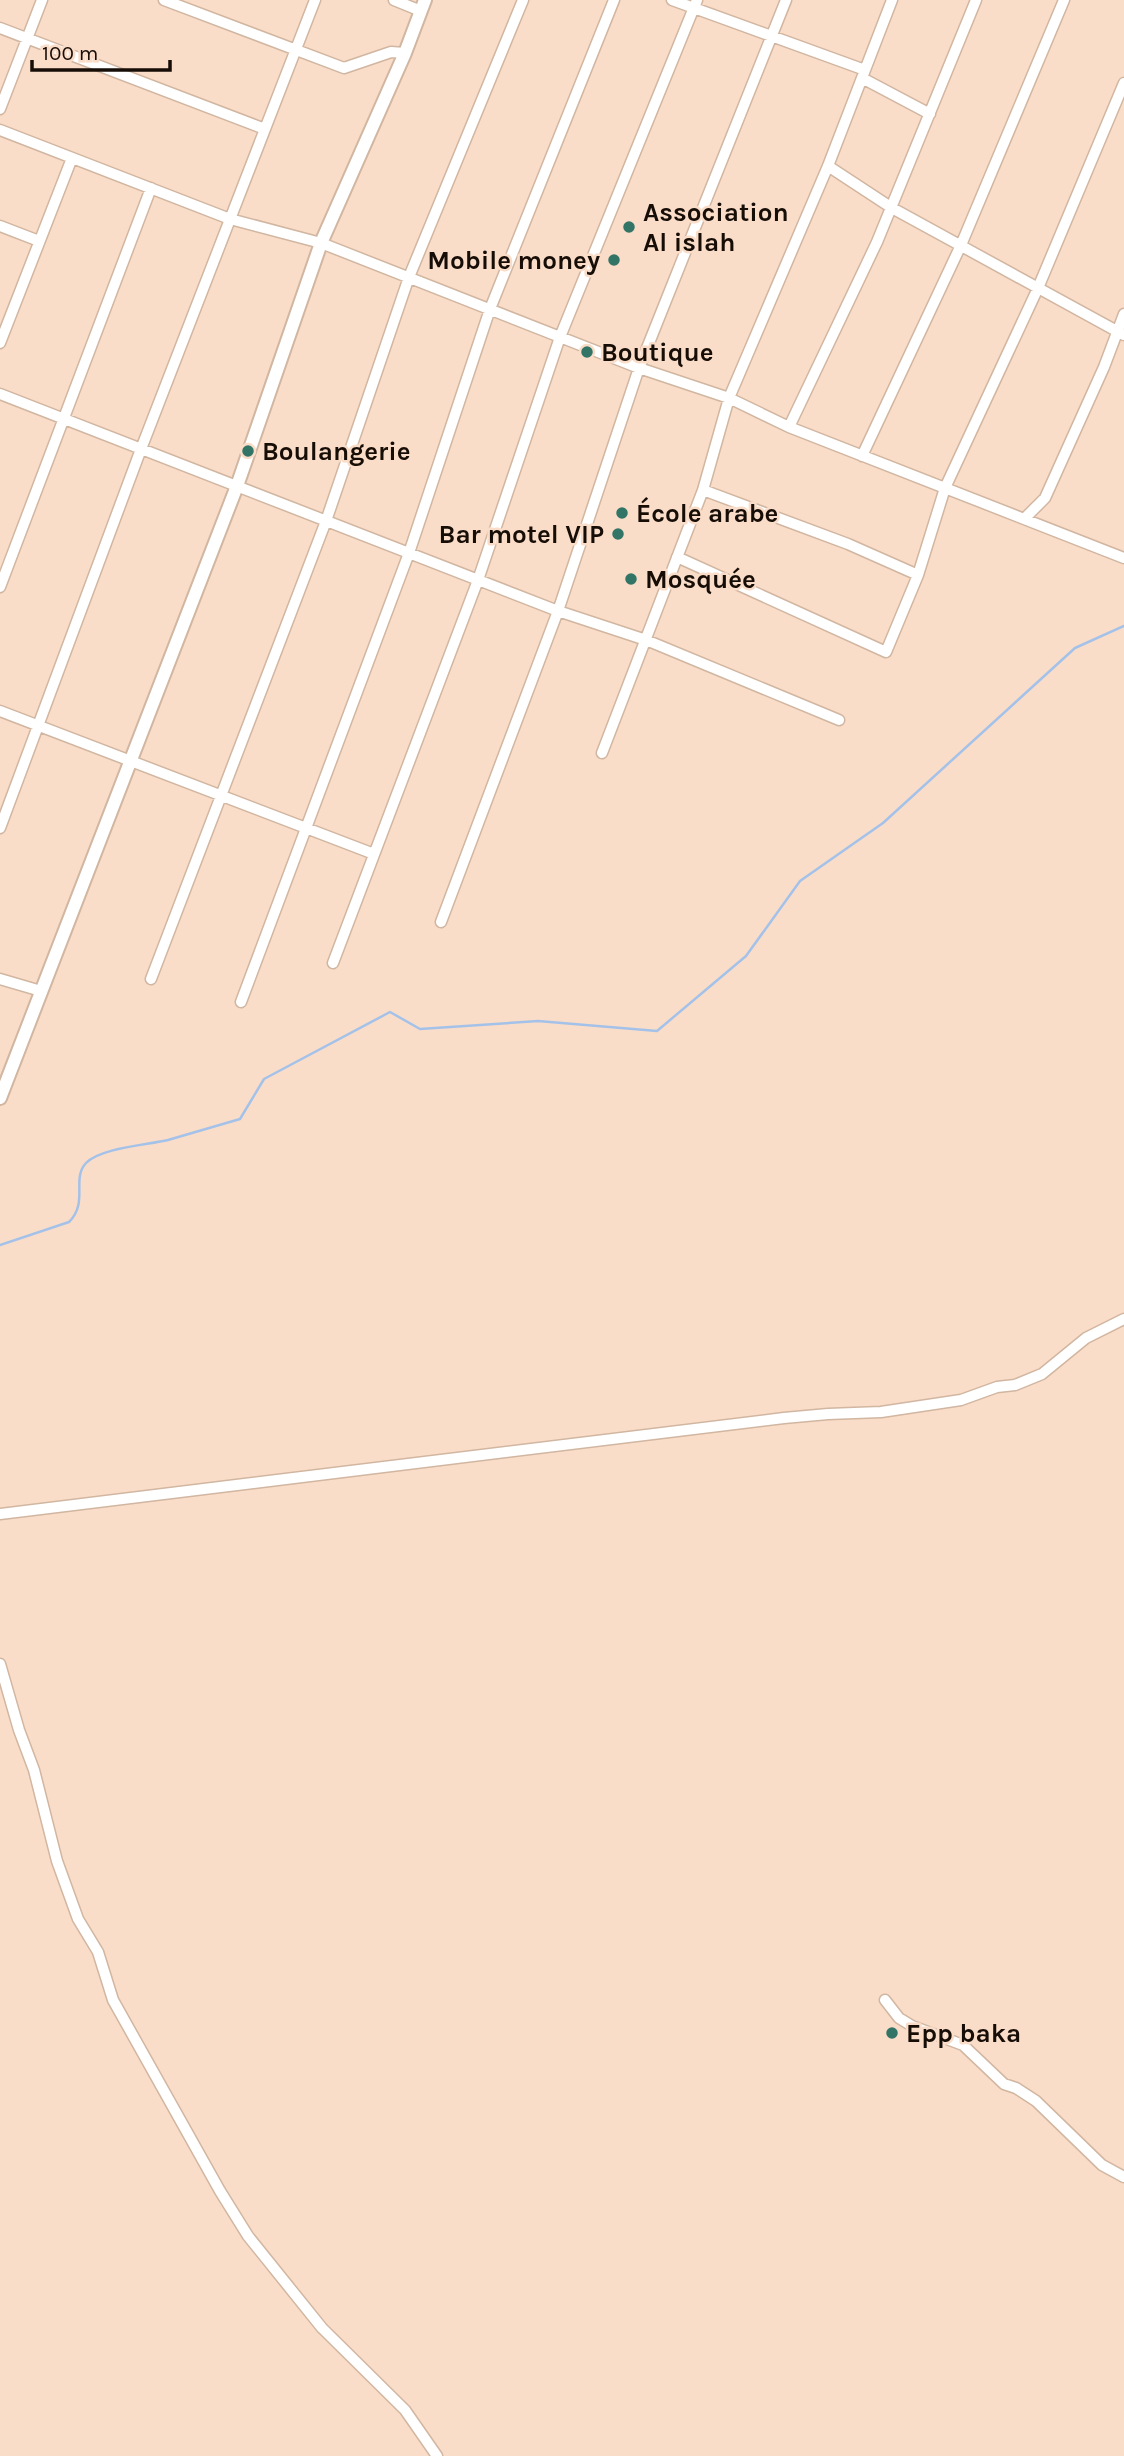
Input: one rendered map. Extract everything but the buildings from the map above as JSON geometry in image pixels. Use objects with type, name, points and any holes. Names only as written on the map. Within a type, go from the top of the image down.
[{"type":"street","points":[[0,109],[42,0]]},
{"type":"street","points":[[164,0],[344,68],[391,52],[405,53]]},
{"type":"street","points":[[0,828],[141,449],[315,0]]},
{"type":"street","points":[[0,1098],[237,486],[321,243],[405,53],[423,5],[394,0]]},
{"type":"street","points":[[151,979],[326,521],[409,277],[523,0]]},
{"type":"street","points":[[241,1002],[409,553],[489,309],[614,0]]},
{"type":"street","points":[[672,0],[695,4],[865,70]]},
{"type":"street","points":[[441,922],[558,611],[639,368],[786,0]]},
{"type":"street","points":[[891,0],[862,78],[930,114]]},
{"type":"street","points":[[789,427],[877,242],[976,0]]},
{"type":"street","points":[[862,456],[961,246],[1064,0]]},
{"type":"street","points":[[333,963],[478,580],[560,337],[695,4]]},
{"type":"street","points":[[0,28],[265,129]]},
{"type":"street","points":[[602,753],[703,490],[729,398],[828,166],[865,70]]},
{"type":"street","points":[[677,557],[886,652],[918,575],[945,488],[1038,288],[1124,83]]},
{"type":"street","points":[[0,130],[230,219],[321,243],[639,368],[729,398],[789,427],[1124,558]]},
{"type":"street","points":[[0,343],[72,158]]},
{"type":"street","points":[[828,166],[891,208],[1120,333]]},
{"type":"street","points":[[0,587],[151,188]]},
{"type":"street","points":[[0,226],[39,241]]},
{"type":"street","points":[[1024,519],[1045,498],[1120,333],[1124,314]]},
{"type":"street","points":[[0,394],[558,611],[646,640],[839,720]]},
{"type":"street","points":[[703,490],[848,544],[918,575]]},
{"type":"street","points":[[0,711],[374,855]]},
{"type":"street","points":[[0,979],[41,991]]},
{"type":"street","points":[[0,1514],[770,1420],[881,1412],[961,1400],[997,1387],[1015,1385],[1042,1374],[1086,1338],[1124,1319]]},
{"type":"street","points":[[0,1664],[34,1770],[57,1861],[78,1919],[100,1958],[113,2000],[248,2236],[322,2329],[405,2410],[437,2456]]},
{"type":"street","points":[[885,2000],[899,2018],[912,2026],[954,2041],[969,2050],[1004,2084],[1036,2101],[1102,2165],[1124,2177]]},
{"type":"waterway","points":[[0,1245],[69,1222],[78,1207],[82,1169],[93,1158],[113,1150],[168,1140],[240,1119],[264,1079],[390,1012],[420,1029],[538,1021],[657,1031],[746,956],[800,881],[883,823],[1075,648],[1124,626]]},
{"type":"place","name":"Association Al islah","points":[[629,227]]},
{"type":"place","name":"Mobile money","points":[[614,260]]},
{"type":"place","name":"Boutique","points":[[587,352]]},
{"type":"place","name":"Boulangerie","points":[[248,451]]},
{"type":"place","name":"École arabe","points":[[622,513]]},
{"type":"place","name":"Bar motel VIP","points":[[618,534]]},
{"type":"place","name":"Mosquée","points":[[631,579]]},
{"type":"place","name":"Epp baka","points":[[892,2033]]}]
